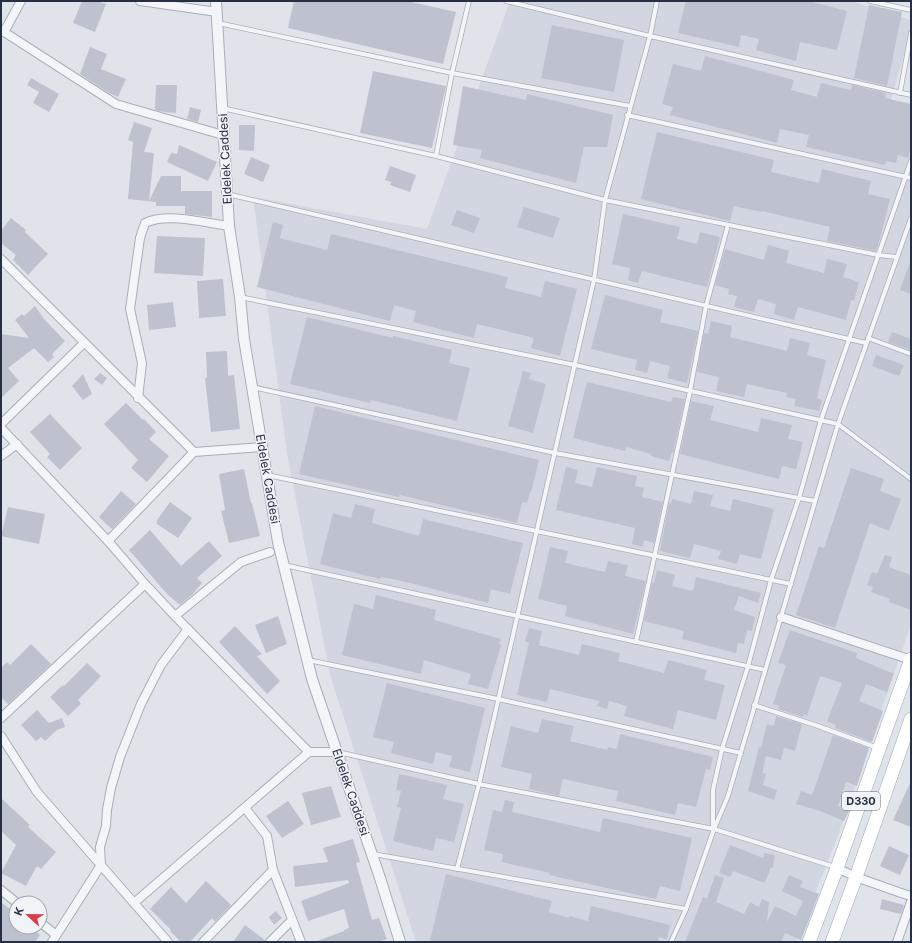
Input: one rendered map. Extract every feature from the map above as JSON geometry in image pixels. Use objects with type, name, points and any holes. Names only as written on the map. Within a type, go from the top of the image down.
[{"type":"main road","name":"D330","points":[[809,942],[880,749],[911,659]]},
{"type":"main road","name":"D330","points":[[832,942],[911,719]]},
{"type":"street","points":[[21,1],[2,31],[116,104],[224,135]]},
{"type":"street","points":[[140,1],[216,12]]},
{"type":"street","name":"Eldelek Caddesi","points":[[216,1],[229,226],[240,297],[244,339],[278,542],[312,679],[338,752],[400,942]]},
{"type":"street","points":[[138,398],[142,364],[130,309],[140,238],[145,223],[153,219],[169,217],[229,226]]},
{"type":"street","points":[[1,259],[138,398],[194,452]]},
{"type":"street","points":[[1,424],[84,342]]},
{"type":"street","points":[[1,428],[108,541],[144,584],[309,752]]},
{"type":"street","points":[[1,456],[17,444]]},
{"type":"street","points":[[108,541],[194,452],[262,447]]},
{"type":"street","points":[[175,616],[241,562],[270,552]]},
{"type":"street","points":[[1,718],[144,584]]},
{"type":"street","points":[[781,617],[911,659]]},
{"type":"street","points":[[54,939],[101,865],[100,848],[106,826],[111,788],[120,757],[141,704],[161,665],[188,629]]},
{"type":"street","points":[[1,736],[37,792],[168,942]]},
{"type":"street","points":[[134,903],[309,752],[338,752]]},
{"type":"street","points":[[245,808],[267,836],[273,870],[301,942]]},
{"type":"street","points":[[837,868],[856,877],[911,896]]},
{"type":"street","points":[[203,942],[273,870]]},
{"type":"street","points":[[897,942],[911,902]]},
{"type":"street","points":[[270,942],[292,920]]},
{"type":"lane","points":[[436,156],[452,73],[469,1]]},
{"type":"lane","points":[[506,1],[650,36],[911,95]]},
{"type":"lane","points":[[457,869],[479,784],[594,280],[604,200],[650,36],[657,1]]},
{"type":"lane","points":[[870,1],[911,10]]},
{"type":"lane","points":[[217,23],[452,73],[630,106]]},
{"type":"lane","points":[[900,93],[911,33]]},
{"type":"lane","points":[[222,108],[436,156],[604,200],[878,255],[897,257]]},
{"type":"lane","points":[[627,116],[911,178]]},
{"type":"lane","points":[[714,829],[713,790],[722,749],[748,666],[771,580],[799,498],[821,420],[848,339],[911,161]]},
{"type":"lane","points":[[227,194],[866,343]]},
{"type":"lane","points":[[671,942],[686,910],[714,829],[728,796],[838,424],[911,218]]},
{"type":"lane","points":[[636,642],[690,391],[706,306],[728,225]]},
{"type":"lane","points":[[240,297],[575,365],[838,424],[911,479]]},
{"type":"lane","points":[[868,338],[911,354]]},
{"type":"lane","points":[[252,387],[555,453],[815,501]]},
{"type":"lane","points":[[267,475],[790,584]]},
{"type":"lane","points":[[284,565],[765,670]]},
{"type":"lane","points":[[308,660],[498,699],[741,753]]},
{"type":"lane","points":[[754,705],[818,726],[880,749]]},
{"type":"lane","points":[[338,752],[479,784],[714,829],[837,868]]},
{"type":"lane","points":[[372,854],[686,910]]},
{"type":"shaded area","points":[[510,1],[851,1],[911,20],[911,30],[891,100],[911,107],[911,625],[836,841],[796,942],[416,942],[330,675],[287,454],[253,197],[427,229]]},
{"type":"building","points":[[82,1],[97,1],[106,4],[95,32],[73,23]]},
{"type":"building","points":[[294,1],[407,1],[456,12],[443,64],[288,28]]},
{"type":"building","points":[[686,1],[809,1],[847,11],[837,50],[800,42],[796,61],[756,50],[759,39],[741,35],[739,47],[678,33]]},
{"type":"building","points":[[869,5],[902,12],[887,86],[854,78]]},
{"type":"building","points":[[552,25],[624,40],[614,92],[541,78]]},
{"type":"building","points":[[90,47],[107,54],[101,69],[126,79],[118,97],[109,93],[80,74]]},
{"type":"building","points":[[705,56],[794,80],[791,90],[817,97],[821,83],[851,90],[852,85],[886,93],[885,98],[911,104],[911,146],[908,158],[898,155],[896,163],[886,161],[885,165],[806,147],[809,135],[780,129],[777,143],[670,115],[673,107],[662,104],[673,64],[701,71]]},
{"type":"building","points":[[373,71],[446,86],[432,148],[360,133]]},
{"type":"building","points":[[31,78],[59,94],[49,112],[33,103],[39,92],[27,85]]},
{"type":"building","points":[[156,85],[177,85],[176,113],[155,110]]},
{"type":"building","points":[[463,86],[526,100],[527,94],[613,115],[607,147],[584,147],[576,183],[480,158],[482,150],[453,145]]},
{"type":"building","points":[[190,107],[201,110],[198,122],[187,119]]},
{"type":"building","points":[[134,122],[152,128],[144,152],[154,153],[149,201],[161,176],[181,176],[181,191],[212,191],[212,217],[185,214],[185,206],[156,206],[156,202],[128,199],[133,142],[128,140]]},
{"type":"building","points":[[239,125],[255,125],[254,151],[239,150]]},
{"type":"building","points":[[657,132],[774,160],[771,172],[819,183],[822,169],[871,181],[868,194],[890,199],[876,251],[827,241],[830,227],[762,211],[734,206],[730,221],[641,199]]},
{"type":"building","points":[[179,145],[217,162],[208,181],[167,162],[171,153],[177,154]]},
{"type":"building","points":[[251,157],[270,165],[263,182],[244,174]]},
{"type":"building","points":[[390,166],[416,175],[410,192],[390,185],[391,182],[385,180]]},
{"type":"building","points":[[524,207],[560,218],[553,238],[517,227]]},
{"type":"building","points":[[457,210],[480,218],[474,233],[451,225]]},
{"type":"building","points":[[623,214],[680,227],[677,239],[697,244],[700,232],[720,237],[707,287],[642,271],[638,283],[628,280],[630,268],[612,264]]},
{"type":"building","points":[[11,218],[26,230],[25,232],[48,254],[28,275],[13,260],[16,255],[1,243],[1,231]]},
{"type":"building","points":[[273,222],[283,225],[280,238],[327,250],[331,234],[508,277],[505,288],[541,297],[545,281],[577,289],[560,356],[531,348],[534,338],[477,324],[474,338],[413,322],[416,311],[394,305],[390,321],[257,287]]},
{"type":"building","points":[[157,236],[205,238],[203,276],[154,273]]},
{"type":"building","points":[[768,245],[789,251],[786,263],[824,273],[827,259],[847,264],[843,277],[859,282],[854,301],[851,300],[846,320],[798,307],[794,320],[774,314],[776,304],[758,299],[754,312],[734,307],[737,296],[728,294],[729,289],[715,285],[725,249],[764,260]]},
{"type":"building","points":[[911,262],[911,294],[900,290]]},
{"type":"building","points":[[223,279],[226,316],[199,318],[197,281]]},
{"type":"building","points":[[605,295],[663,310],[660,322],[698,331],[687,383],[667,378],[670,366],[650,361],[647,373],[635,370],[637,360],[591,349]]},
{"type":"building","points":[[173,302],[176,327],[149,330],[147,305]]},
{"type":"building","points":[[35,306],[44,319],[65,341],[52,354],[54,357],[48,362],[34,348],[8,368],[19,381],[1,398],[1,334],[29,338],[15,320],[22,314],[24,316]]},
{"type":"building","points":[[307,317],[393,338],[393,336],[452,350],[449,363],[470,368],[457,421],[371,400],[370,403],[290,384]]},
{"type":"building","points":[[711,321],[732,326],[730,337],[787,351],[790,338],[810,343],[807,355],[826,360],[817,398],[822,400],[819,411],[794,406],[796,399],[786,397],[787,393],[747,384],[744,397],[716,391],[719,377],[697,372],[704,333],[708,334]]},
{"type":"building","points":[[892,332],[911,339],[911,350],[888,342]]},
{"type":"building","points":[[227,351],[228,376],[234,375],[240,429],[211,432],[205,378],[207,378],[206,352]]},
{"type":"building","points":[[876,355],[904,365],[899,376],[872,366]]},
{"type":"building","points":[[523,371],[531,373],[529,379],[546,384],[533,433],[508,426]]},
{"type":"building","points":[[100,373],[107,378],[102,385],[94,379]]},
{"type":"building","points":[[83,374],[92,394],[83,400],[72,386]]},
{"type":"building","points":[[587,382],[671,402],[673,397],[685,399],[673,453],[672,452],[669,461],[626,447],[625,451],[573,438]]},
{"type":"building","points":[[691,401],[714,406],[710,420],[758,432],[761,418],[792,425],[788,439],[803,442],[796,469],[782,466],[779,479],[680,454]]},
{"type":"building","points":[[126,403],[156,432],[149,439],[169,456],[147,482],[131,468],[138,460],[104,424]]},
{"type":"building","points":[[315,406],[539,460],[531,492],[527,503],[522,502],[517,523],[400,495],[399,497],[299,474]]},
{"type":"building","points":[[50,414],[82,448],[60,470],[47,457],[50,454],[30,432]]},
{"type":"building","points":[[566,467],[578,470],[575,483],[592,487],[597,467],[637,476],[635,486],[644,488],[642,497],[663,502],[654,543],[644,540],[642,547],[632,544],[635,528],[556,510]]},
{"type":"building","points":[[851,468],[884,479],[880,491],[901,499],[889,531],[870,523],[835,628],[796,615],[819,546],[824,548]]},
{"type":"building","points":[[244,469],[260,536],[229,543],[221,511],[225,510],[219,474]]},
{"type":"building","points":[[121,491],[136,504],[112,529],[99,517]]},
{"type":"building","points":[[694,491],[713,495],[710,506],[730,511],[733,499],[774,509],[761,559],[740,554],[737,564],[718,559],[721,551],[694,544],[690,558],[660,551],[669,503],[671,504],[672,499],[691,504]]},
{"type":"building","points":[[170,502],[192,518],[178,538],[157,524],[157,520]]},
{"type":"building","points":[[355,504],[375,509],[372,523],[419,536],[423,519],[523,543],[510,594],[491,589],[488,603],[398,580],[381,577],[380,579],[320,564],[333,513],[351,518]]},
{"type":"building","points":[[8,507],[45,514],[39,544],[1,536]]},
{"type":"building","points":[[150,530],[181,566],[209,541],[222,556],[197,578],[202,583],[192,595],[180,605],[167,594],[129,550]]},
{"type":"building","points":[[550,547],[568,551],[565,563],[605,572],[608,561],[628,565],[625,576],[646,581],[633,634],[565,616],[567,606],[538,599]]},
{"type":"building","points":[[885,555],[892,557],[889,567],[911,575],[911,610],[889,602],[890,599],[871,592],[873,587],[867,585],[872,572],[877,574]]},
{"type":"building","points":[[657,570],[675,575],[672,586],[693,591],[696,577],[761,593],[758,603],[739,596],[734,610],[755,617],[752,631],[747,630],[744,644],[738,643],[736,653],[682,639],[684,631],[644,621],[652,583],[654,583]]},
{"type":"building","points":[[376,595],[436,610],[434,620],[501,639],[499,644],[501,645],[488,689],[468,684],[471,674],[424,660],[421,674],[342,655],[354,604],[373,609]]},
{"type":"building","points":[[278,616],[287,644],[266,653],[255,625]]},
{"type":"building","points":[[235,626],[262,654],[257,656],[280,681],[267,694],[219,642]]},
{"type":"building","points":[[529,628],[542,631],[539,645],[579,655],[582,644],[620,653],[618,661],[664,673],[668,660],[707,670],[704,680],[725,685],[716,720],[678,710],[673,729],[624,716],[627,706],[609,701],[607,709],[597,706],[599,701],[550,689],[547,702],[517,695],[529,643],[525,641]]},
{"type":"building","points":[[790,630],[857,653],[856,658],[894,674],[887,692],[866,684],[859,701],[883,711],[872,742],[835,728],[836,725],[827,721],[842,683],[820,676],[807,716],[804,714],[803,717],[778,709],[779,706],[773,704],[786,665],[778,663]]},
{"type":"building","points":[[31,644],[51,664],[8,704],[1,697],[1,668],[7,662],[10,665]]},
{"type":"building","points":[[87,663],[101,676],[78,700],[81,704],[68,716],[50,697],[63,685],[64,686]]},
{"type":"building","points":[[387,683],[485,708],[470,772],[449,767],[452,756],[436,752],[433,764],[391,753],[394,742],[373,737]]},
{"type":"building","points":[[37,710],[49,723],[62,718],[65,727],[57,730],[45,741],[41,737],[36,741],[21,725]]},
{"type":"building","points":[[776,716],[802,724],[795,751],[784,748],[781,760],[766,756],[762,773],[766,774],[763,785],[777,790],[774,800],[748,791],[759,747],[761,748],[767,724],[774,726]]},
{"type":"building","points":[[542,719],[574,726],[570,741],[607,750],[608,747],[617,749],[620,734],[713,757],[710,770],[706,769],[696,807],[678,803],[675,815],[616,801],[618,791],[563,779],[559,796],[529,789],[532,774],[501,767],[511,726],[538,733]]},
{"type":"building","points":[[833,735],[869,748],[857,786],[846,782],[838,806],[849,811],[844,821],[820,811],[796,804],[801,791],[812,795]]},
{"type":"building","points":[[399,774],[447,785],[443,799],[464,804],[454,842],[436,838],[433,851],[393,841],[401,808],[397,807],[401,791],[396,790]]},
{"type":"building","points":[[911,781],[911,827],[893,820]]},
{"type":"building","points":[[331,786],[341,817],[311,825],[302,793]]},
{"type":"building","points":[[1,798],[30,825],[28,827],[56,852],[41,869],[37,866],[26,886],[1,873],[16,845],[1,831]]},
{"type":"building","points":[[505,800],[514,802],[512,812],[600,832],[603,818],[692,838],[680,891],[660,886],[656,899],[549,875],[550,873],[502,862],[503,854],[484,850],[493,810],[502,812]]},
{"type":"building","points":[[288,801],[304,824],[282,838],[266,816]]},
{"type":"building","points":[[353,839],[360,862],[356,863],[372,920],[379,918],[387,939],[378,942],[317,942],[349,928],[344,909],[308,921],[301,901],[349,883],[348,880],[295,887],[293,866],[328,862],[323,848]]},
{"type":"building","points":[[730,845],[763,858],[764,853],[775,855],[773,868],[771,867],[765,883],[733,871],[730,877],[719,873]]},
{"type":"building","points":[[889,846],[909,855],[900,875],[880,866]]},
{"type":"building","points":[[446,874],[552,901],[549,912],[569,918],[569,916],[588,921],[591,906],[670,925],[667,939],[659,937],[658,942],[436,942],[430,940]]},
{"type":"building","points":[[715,875],[724,878],[716,902],[744,914],[750,902],[759,907],[762,899],[769,902],[767,922],[775,906],[796,916],[803,901],[782,891],[789,875],[803,881],[800,887],[819,894],[801,940],[785,933],[781,942],[685,942],[703,897],[707,899]]},
{"type":"building","points":[[206,881],[231,905],[215,922],[212,918],[190,942],[181,942],[150,909],[171,887],[186,903]]},
{"type":"building","points":[[882,899],[904,905],[901,914],[880,909]]},
{"type":"building","points":[[1,902],[8,908],[8,935],[40,935],[35,942],[1,942]]},
{"type":"building","points":[[276,911],[282,918],[274,925],[269,917]]},
{"type":"building","points":[[245,925],[265,940],[265,942],[233,942]]}]
